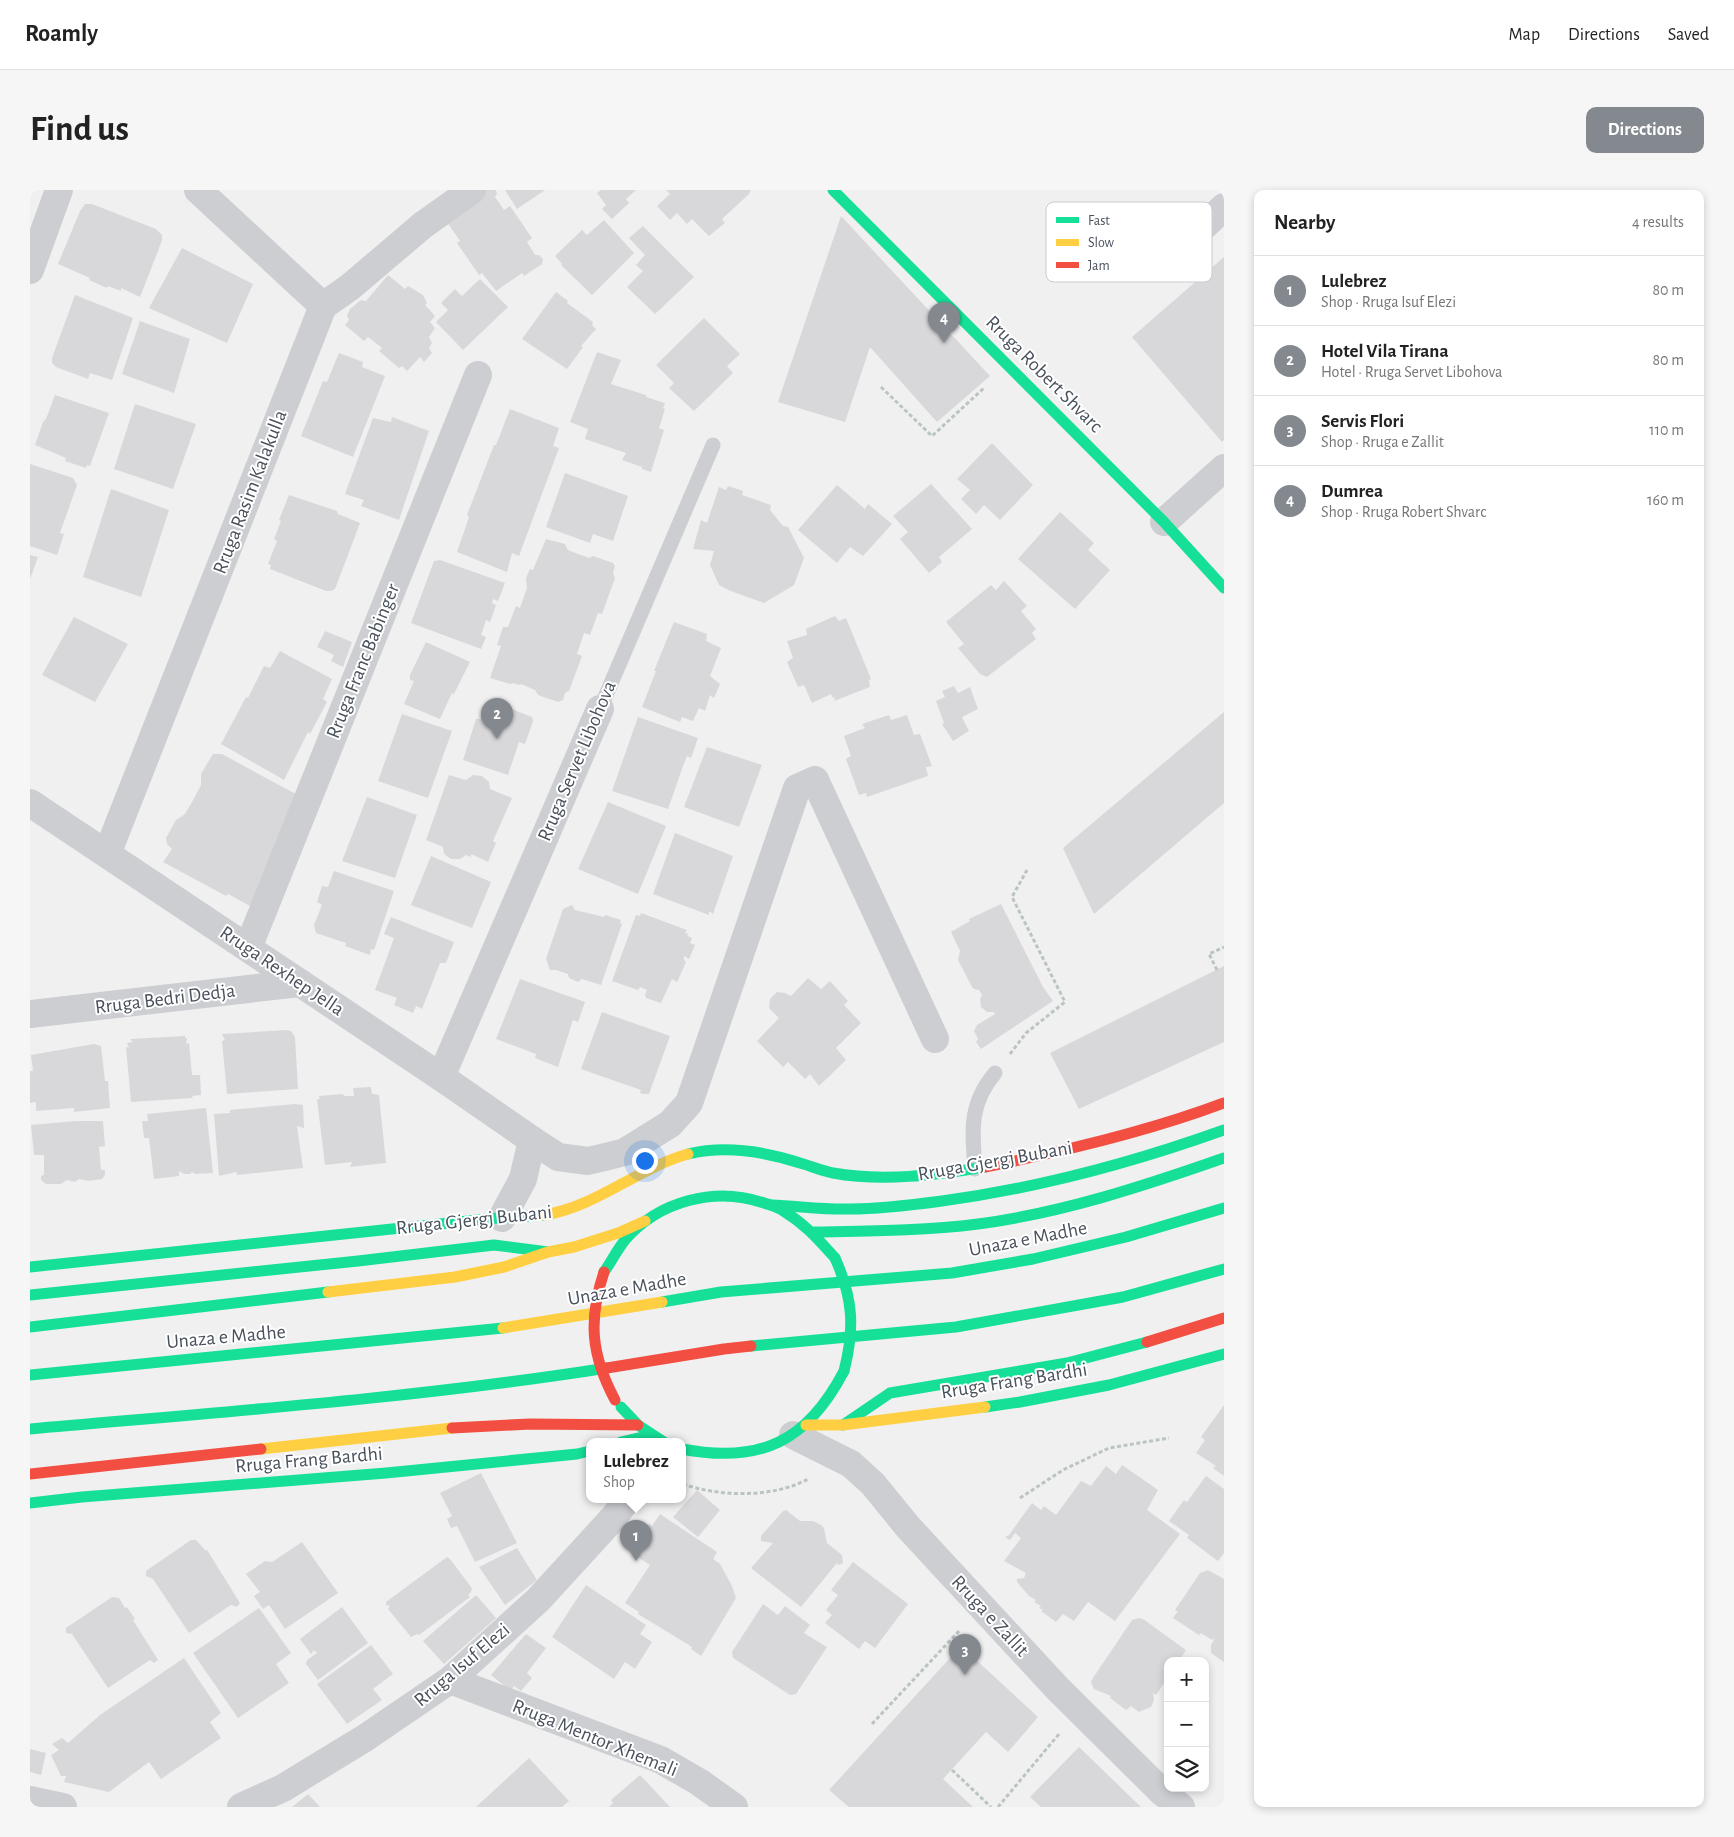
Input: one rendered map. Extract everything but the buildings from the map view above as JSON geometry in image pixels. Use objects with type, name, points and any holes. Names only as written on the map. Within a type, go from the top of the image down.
[{"type":"main road","name":"Rruga Robert Shvarc","points":[[833,190],[1164,522],[1224,588]]},
{"type":"main road","name":"Rruga Gjergj Bubani","points":[[30,1267],[502,1218],[535,1218],[566,1210],[598,1197],[652,1167],[674,1158],[704,1150],[734,1148],[796,1162],[830,1173],[864,1177],[904,1177],[958,1172],[1104,1140],[1181,1120],[1224,1103]]},
{"type":"main road","points":[[30,1326],[455,1277],[504,1267],[548,1252],[574,1247],[618,1234],[674,1204],[707,1196],[740,1196],[772,1205],[862,1210],[974,1197],[1048,1184],[1106,1169],[1177,1148],[1224,1130]]},
{"type":"main road","points":[[814,1232],[944,1228],[1029,1216],[1148,1183],[1224,1158]]},
{"type":"main road","points":[[686,1450],[713,1456],[738,1455],[763,1449],[800,1430],[829,1400],[838,1386],[844,1371],[852,1338],[853,1322],[848,1289],[835,1258],[814,1232],[801,1221],[772,1205]]},
{"type":"main road","name":"Unaza e Madhe","points":[[30,1375],[468,1333],[522,1326],[721,1292],[952,1273],[1032,1259],[1126,1238],[1224,1208]]},
{"type":"main road","points":[[645,1221],[621,1244],[604,1272],[594,1304],[593,1337],[600,1370],[615,1400],[638,1424],[658,1438]]},
{"type":"main road","points":[[30,1295],[494,1245],[548,1252]]},
{"type":"main road","points":[[30,1429],[248,1410],[524,1381],[724,1350],[956,1328],[1124,1297],[1224,1269]]},
{"type":"main road","points":[[842,1425],[890,1393],[1067,1363],[1153,1340],[1224,1318]]},
{"type":"main road","name":"Rruga Frang Bardhi","points":[[800,1430],[1029,1400],[1109,1385],[1224,1354]]},
{"type":"main road","points":[[30,1474],[472,1426],[638,1424]]},
{"type":"main road","points":[[636,1438],[651,1434]]},
{"type":"main road","name":"Rruga Frang Bardhi","points":[[30,1504],[82,1497],[395,1472],[586,1452]]},
{"type":"street","points":[[30,270],[59,190]]},
{"type":"street","points":[[198,190],[323,306],[350,287],[423,224],[472,190]]},
{"type":"street","points":[[1212,218],[1224,207]]},
{"type":"street","name":"Rruga Rasim Kalakulla","points":[[107,854],[323,306]]},
{"type":"street","name":"Rruga Franc Babinger","points":[[248,948],[478,375]]},
{"type":"street","points":[[1164,522],[1224,468]]},
{"type":"street","name":"Rruga Servet Libohova","points":[[441,1077],[600,709]]},
{"type":"street","name":"Rruga Rexhep Jella","points":[[30,803],[558,1157],[588,1162],[625,1152],[670,1124],[689,1102],[797,788],[816,780],[935,1039]]},
{"type":"street","name":"Rruga Bedri Dedja","points":[[30,1014],[300,983]]},
{"type":"street","points":[[502,1218],[523,1179],[532,1140]]},
{"type":"street","name":"Rruga e Zallit","points":[[800,1430],[851,1464],[872,1484],[926,1547],[1058,1690],[1155,1786],[1181,1807]]},
{"type":"street","name":"Rruga Isuf Elezi","points":[[241,1807],[283,1788],[365,1738],[450,1680],[538,1600],[625,1503]]},
{"type":"street","name":"Rruga Mentor Xhemali","points":[[450,1680],[661,1760],[699,1782],[734,1807]]},
{"type":"street","points":[[30,1800],[63,1807]]},
{"type":"lane","name":"Rruga Servet Libohova","points":[[600,709],[713,445]]},
{"type":"lane","points":[[975,1169],[974,1112],[984,1086],[995,1073]]},
{"type":"path","points":[[881,386],[932,436],[1008,365]]},
{"type":"path","points":[[995,1073],[1026,1033],[1065,1002],[1012,897],[1027,870]]},
{"type":"path","points":[[1217,970],[1209,954],[1224,947]]},
{"type":"path","points":[[1020,1498],[1063,1470],[1109,1448],[1169,1438]]},
{"type":"path","points":[[872,1724],[961,1629]]},
{"type":"path","points":[[998,1807],[1060,1733]]},
{"type":"path","points":[[952,1770],[991,1807]]},
{"type":"traffic: fast","points":[[833,190],[1164,522],[1224,588]]},
{"type":"traffic: fast","points":[[772,1205],[831,1209],[874,1208],[978,1196],[1050,1182],[1120,1164],[1224,1130]]},
{"type":"traffic: fast","points":[[688,1154],[716,1150],[744,1151],[772,1155],[833,1173],[871,1177],[928,1175],[985,1167]]},
{"type":"traffic: fast","points":[[814,1232],[937,1228],[1009,1219],[1072,1206],[1164,1179],[1224,1158]]},
{"type":"traffic: fast","points":[[604,1272],[625,1240],[654,1215],[689,1200],[707,1197],[745,1198],[778,1208],[804,1226],[835,1258]]},
{"type":"traffic: fast","points":[[662,1302],[721,1292],[952,1273],[1033,1259],[1126,1237],[1224,1208]]},
{"type":"traffic: fast","points":[[30,1267],[487,1219],[544,1215]]},
{"type":"traffic: fast","points":[[30,1295],[494,1245],[548,1252]]},
{"type":"traffic: fast","points":[[835,1258],[846,1286],[849,1300],[851,1327],[844,1371]]},
{"type":"traffic: fast","points":[[751,1346],[956,1327],[1123,1297],[1224,1269]]},
{"type":"traffic: fast","points":[[30,1327],[328,1292]]},
{"type":"traffic: fast","points":[[30,1375],[503,1328]]},
{"type":"traffic: fast","points":[[843,1425],[890,1393],[1067,1363],[1147,1342]]},
{"type":"traffic: fast","points":[[985,1407],[1109,1385],[1224,1354]]},
{"type":"traffic: fast","points":[[30,1429],[391,1396],[535,1379],[607,1368]]},
{"type":"traffic: fast","points":[[686,1450],[710,1453],[735,1453],[758,1450],[778,1442],[797,1431],[814,1415],[830,1395],[844,1371]]},
{"type":"traffic: fast","points":[[621,1407],[638,1425],[658,1438]]},
{"type":"traffic: fast","points":[[638,1438],[651,1435]]},
{"type":"traffic: fast","points":[[30,1503],[82,1497],[386,1473],[586,1452]]},
{"type":"traffic: slow","points":[[544,1215],[563,1211],[581,1204],[652,1168],[688,1154]]},
{"type":"traffic: slow","points":[[328,1292],[455,1277],[504,1267],[548,1252],[574,1247],[618,1233],[645,1221]]},
{"type":"traffic: slow","points":[[503,1328],[662,1302]]},
{"type":"traffic: slow","points":[[806,1425],[843,1425],[985,1407]]},
{"type":"traffic: slow","points":[[261,1449],[452,1428]]},
{"type":"traffic: jam","points":[[985,1167],[1106,1140],[1166,1123],[1224,1103]]},
{"type":"traffic: jam","points":[[604,1272],[596,1306],[594,1337],[601,1368],[615,1400]]},
{"type":"traffic: jam","points":[[1147,1342],[1224,1318]]},
{"type":"traffic: jam","points":[[607,1368],[751,1346]]},
{"type":"traffic: jam","points":[[452,1428],[530,1424],[638,1425]]},
{"type":"traffic: jam","points":[[30,1474],[261,1449]]},
{"type":"place","name":"Dumrea","points":[[944,343]]},
{"type":"place","name":"Hotel Vila Tirana","points":[[497,739]]},
{"type":"place","name":"Lulebrez","points":[[636,1561]]},
{"type":"place","name":"Servis Flori","points":[[965,1675]]}]
